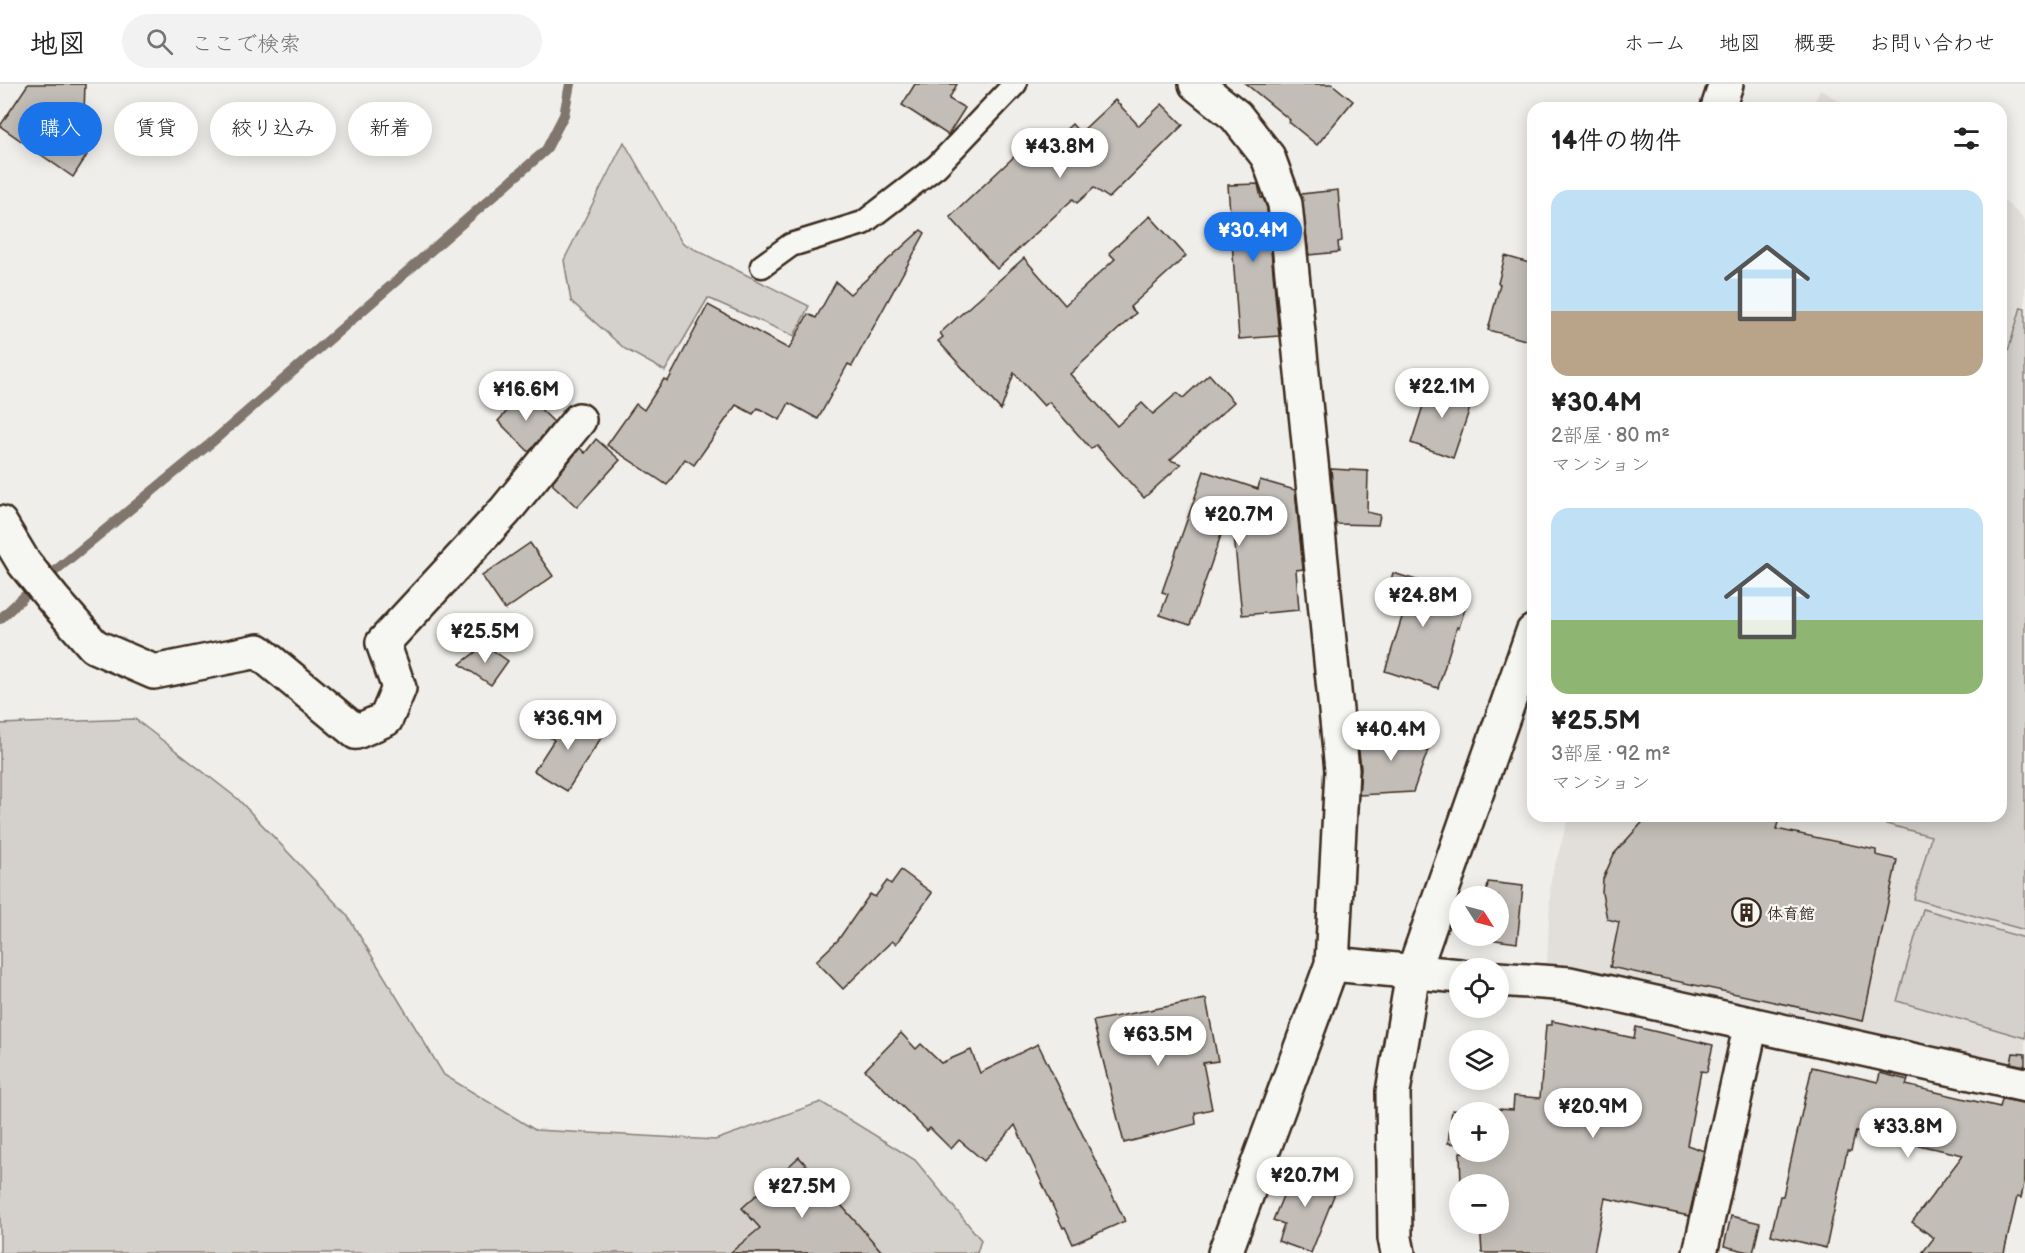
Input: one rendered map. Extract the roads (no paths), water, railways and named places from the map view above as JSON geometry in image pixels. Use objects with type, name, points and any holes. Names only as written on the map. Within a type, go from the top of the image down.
[{"type":"street","points":[[1196,84],[1236,116],[1268,157],[1285,204],[1342,770],[1332,964],[1225,1253]]},
{"type":"street","points":[[1720,102],[1726,84]]},
{"type":"street","points":[[0,523],[24,563],[94,646],[154,672],[258,651],[356,732],[386,719],[399,688],[383,643],[505,511],[579,420]]},
{"type":"street","points":[[1398,1253],[1395,1238],[1393,1092],[1413,973],[1527,649]]},
{"type":"street","points":[[1332,964],[1449,975]]},
{"type":"street","points":[[1509,980],[1570,984],[2025,1084]]},
{"type":"street","points":[[1700,1253],[1751,1024]]},
{"type":"lane","points":[[762,266],[791,245],[863,223],[937,166],[1015,84]]},
{"type":"waterway","points":[[0,619],[28,593],[211,443],[546,150],[564,115],[570,84]]},
{"type":"place","name":"体育館","points":[[1746,913]]}]
